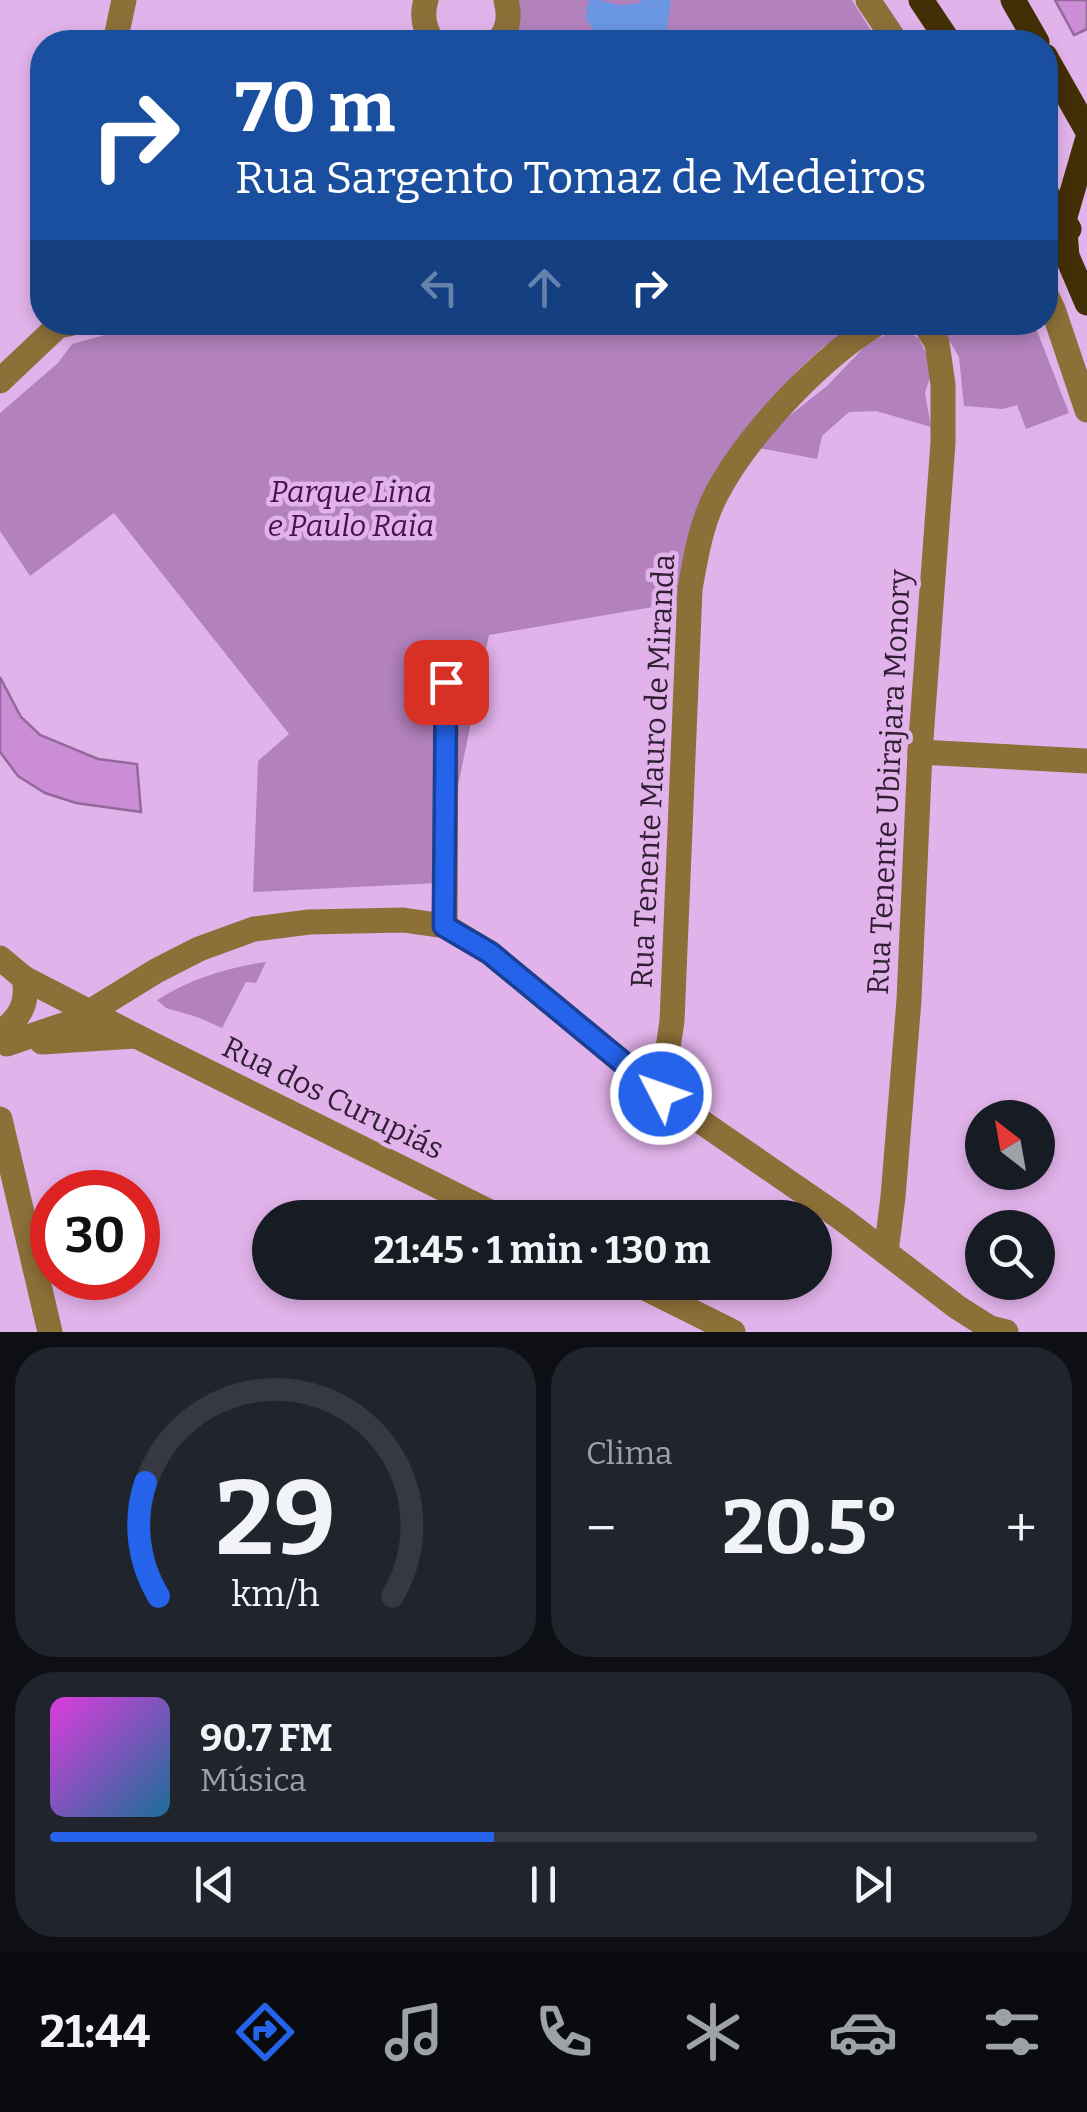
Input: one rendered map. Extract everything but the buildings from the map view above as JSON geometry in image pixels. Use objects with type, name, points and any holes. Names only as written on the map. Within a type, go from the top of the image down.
[{"type":"main road","points":[[922,0],[941,30]]},
{"type":"main road","points":[[1013,0],[1030,30]]},
{"type":"main road","points":[[1058,79],[1087,130]]},
{"type":"main road","points":[[1087,141],[1064,220],[1067,256],[1087,303]]},
{"type":"main road","points":[[1058,211],[1087,258]]},
{"type":"street","points":[[118,30],[124,0]]},
{"type":"street","points":[[426,0],[426,30]]},
{"type":"street","points":[[506,0],[509,13],[506,30]]},
{"type":"street","points":[[868,0],[888,30]]},
{"type":"street","points":[[1058,325],[1087,410]]},
{"type":"street","points":[[0,381],[52,335]]},
{"type":"street","name":"Rua Tenente Mauro de Miranda","points":[[661,1094],[672,1021],[690,589],[699,537],[717,493],[748,447],[792,395],[861,335]]},
{"type":"street","name":"Rua Tenente Ubirajara Monory","points":[[886,1252],[909,1000],[920,752],[943,443],[944,385],[937,342],[932,335]]},
{"type":"street","points":[[444,926],[446,682]]},
{"type":"street","points":[[920,752],[1087,761]]},
{"type":"street","points":[[2,1040],[76,1021],[198,949],[254,929],[366,920],[444,926],[490,953],[661,1094],[841,1218],[957,1308],[990,1328],[1006,1332]]},
{"type":"street","name":"Rua dos Curupiás","points":[[0,958],[24,978],[466,1200]]},
{"type":"street","points":[[2,1040],[25,1004],[24,978]]},
{"type":"street","name":"Rua dos Curupiás","points":[[2,1040],[136,1036]]},
{"type":"street","points":[[0,1119],[50,1332]]},
{"type":"street","points":[[669,1300],[732,1332]]},
{"type":"green space","points":[[510,0],[852,0],[871,30],[507,30]]},
{"type":"green space","name":"Parque Lina e Paulo Raia","points":[[105,335],[842,335],[798,370],[728,459],[682,602],[489,635],[438,883],[253,892],[258,761],[289,734],[114,513],[30,576],[0,531],[0,413],[58,363],[72,344]]},
{"type":"green space","points":[[886,335],[919,338],[931,374],[925,393],[931,427],[876,411],[849,412],[822,436],[817,459],[759,448],[784,420],[827,386],[869,342]]},
{"type":"green space","points":[[946,335],[1039,335],[1069,413],[1026,429],[1017,405],[1003,409],[964,406],[959,357]]},
{"type":"green space","points":[[266,962],[256,983],[246,982],[222,1028],[166,1008],[157,1000],[210,975]]},
{"type":"water","points":[[588,0],[618,5],[671,0],[667,30],[593,30],[585,17]]},
{"type":"route","points":[[446,682],[444,926],[490,953],[661,1094]]}]
